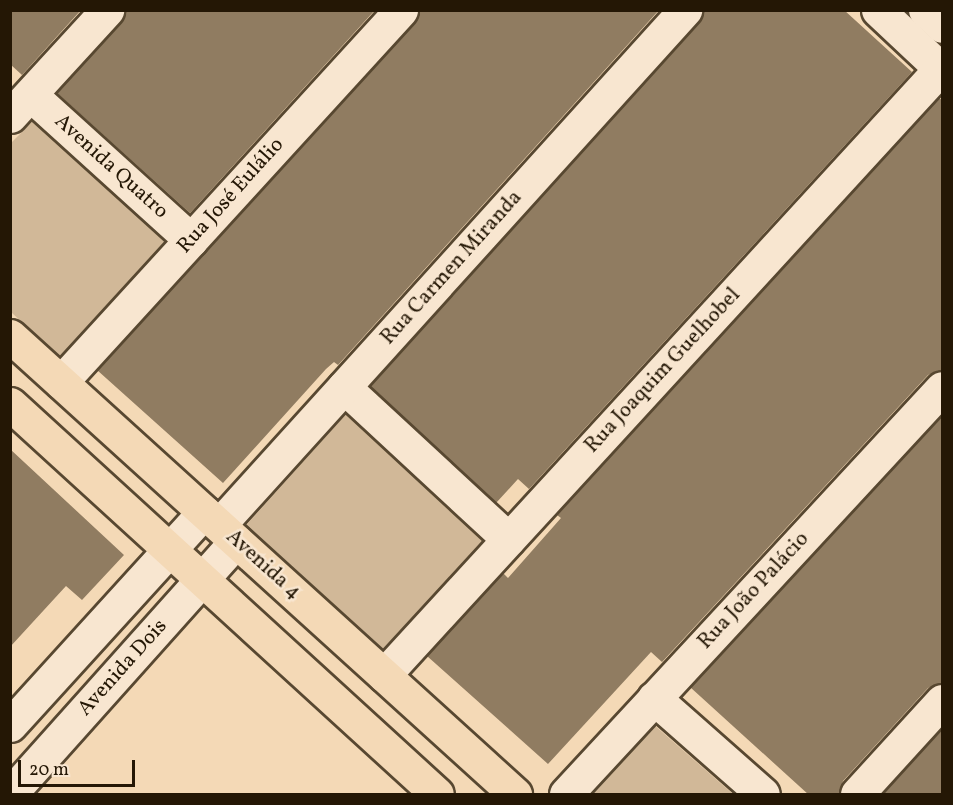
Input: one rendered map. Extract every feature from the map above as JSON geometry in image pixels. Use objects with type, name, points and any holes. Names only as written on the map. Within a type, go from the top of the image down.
[{"type":"main road","name":"Avenida 4","points":[[10,336],[515,795]]},
{"type":"main road","points":[[10,404],[437,795]]},
{"type":"street","points":[[21,106],[108,10]]},
{"type":"street","name":"Rua José Eulálio","points":[[61,382],[401,10]]},
{"type":"street","name":"Rua Carmen Miranda","points":[[220,526],[685,10]]},
{"type":"street","points":[[878,10],[942,69]]},
{"type":"street","points":[[925,10],[942,26]]},
{"type":"street","name":"Rua Joaquim Guelhobel","points":[[384,675],[942,69]]},
{"type":"street","name":"Avenida Quatro","points":[[21,106],[191,240]]},
{"type":"street","points":[[344,387],[508,539]]},
{"type":"street","name":"Rua João Palácio","points":[[566,795],[942,388]]},
{"type":"street","points":[[10,725],[170,550],[220,526]]},
{"type":"street","name":"Avenida Dois","points":[[10,794],[202,580],[220,526]]},
{"type":"street","points":[[654,698],[764,795]]},
{"type":"street","points":[[857,795],[942,701]]},
{"type":"shaded area","points":[[34,120],[168,245],[62,360],[11,312],[10,144]]},
{"type":"shaded area","points":[[349,411],[488,536],[383,653],[244,528]]},
{"type":"shaded area","points":[[653,724],[733,794],[590,794]]},
{"type":"building","points":[[10,10],[81,10],[22,75],[10,64]]},
{"type":"building","points":[[125,10],[375,10],[190,213],[57,93],[121,23]]},
{"type":"building","points":[[419,10],[659,10],[338,365],[334,362],[326,369],[223,483],[97,370],[415,23]]},
{"type":"building","points":[[703,10],[844,10],[912,72],[529,489],[518,479],[496,503],[370,386],[699,23]]},
{"type":"building","points":[[939,98],[942,100],[942,370],[928,375],[662,662],[651,652],[548,764],[427,656],[503,573],[508,578],[561,518],[557,515]]},
{"type":"building","points":[[942,415],[942,683],[928,688],[843,781],[839,795],[809,795],[690,687]]},
{"type":"building","points":[[10,449],[124,555],[82,600],[66,586],[10,647]]},
{"type":"building","points":[[942,728],[942,795],[882,795]]}]
